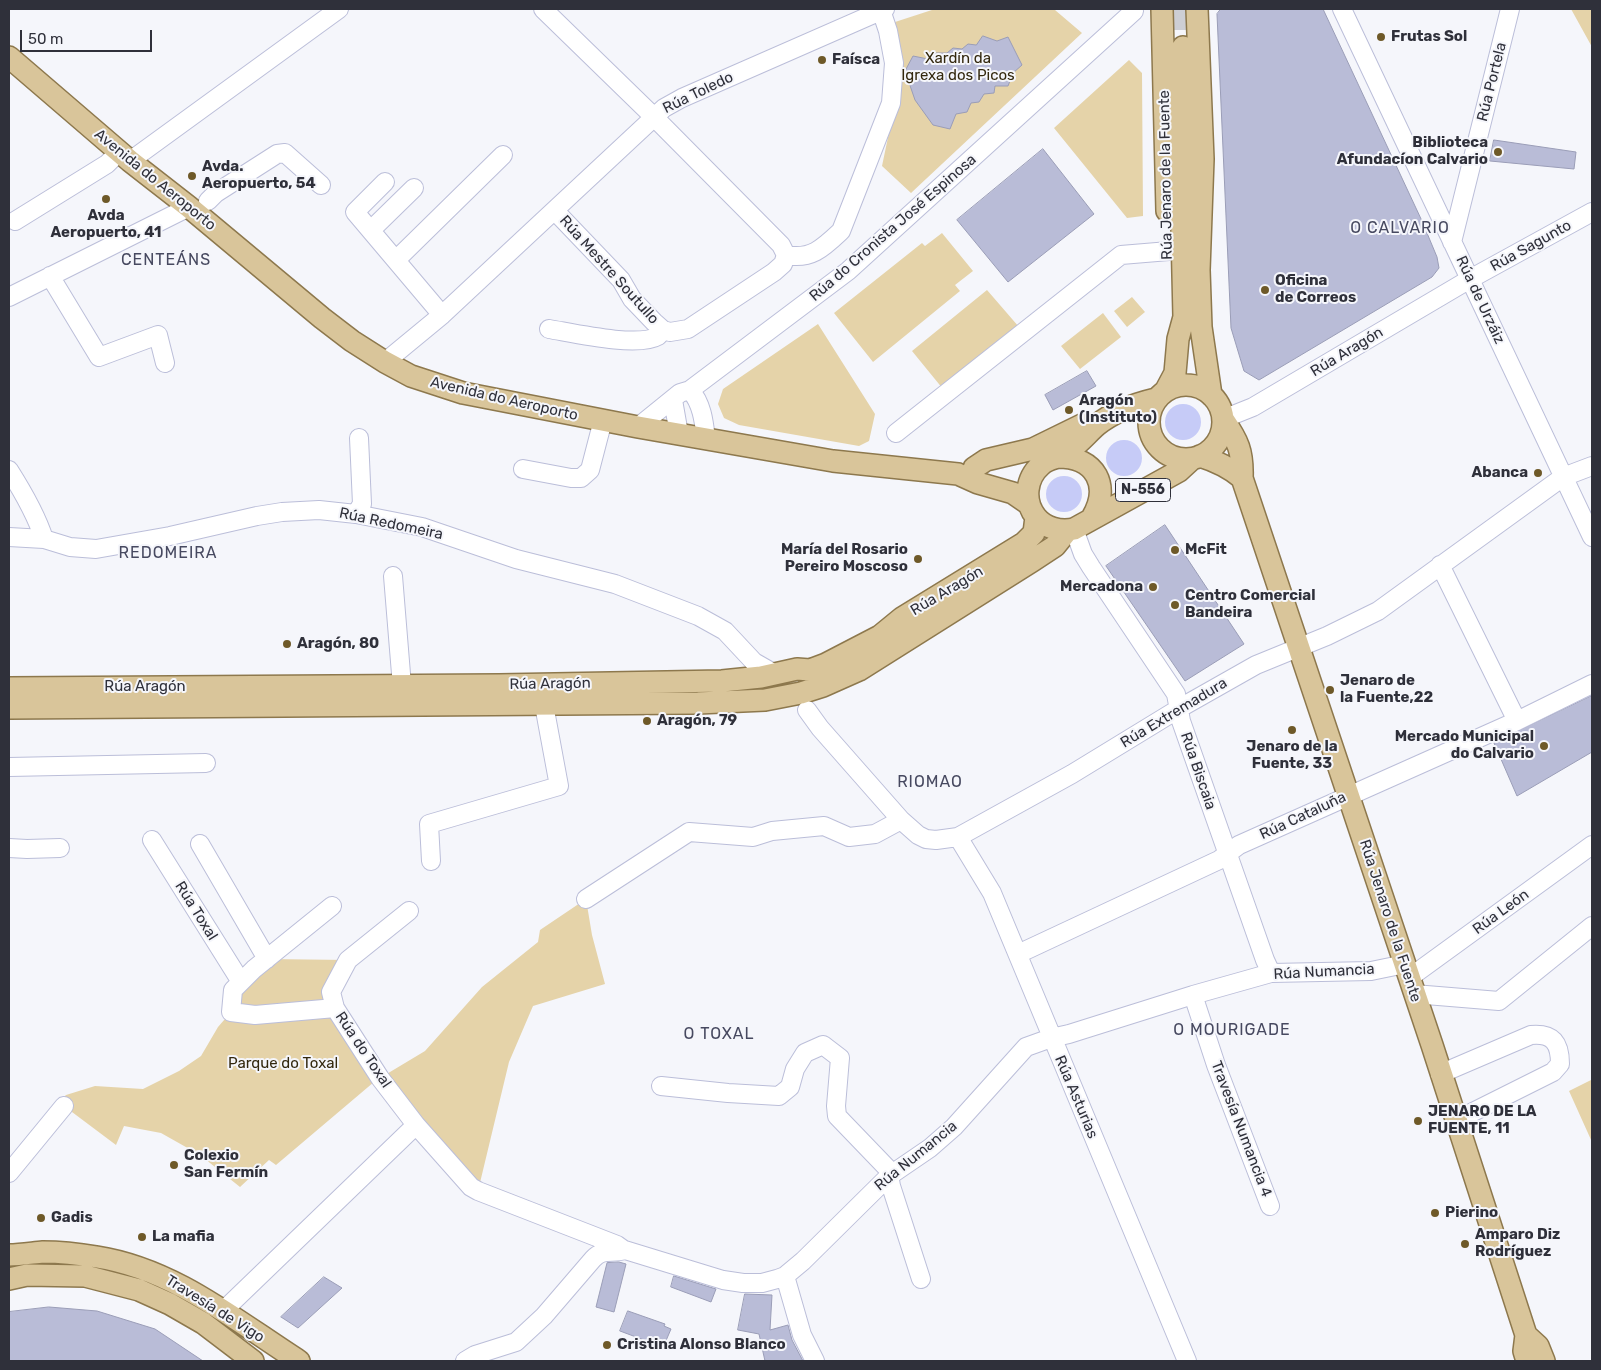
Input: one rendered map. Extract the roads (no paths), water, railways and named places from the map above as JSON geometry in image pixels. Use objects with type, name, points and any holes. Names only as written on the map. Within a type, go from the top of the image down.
[{"type":"main road","name":"Rúa Jenaro de la Fuente","points":[[1162,9],[1169,318],[1178,339]]},
{"type":"main road","name":"Rúa Jenaro de la Fuente","points":[[1197,9],[1203,159],[1199,246],[1201,327],[1211,395]]},
{"type":"main road","points":[[1183,47],[1185,159]]},
{"type":"main road","name":"Avenida do Aeroporto","points":[[9,57],[124,157],[199,204],[322,318],[385,362],[411,376],[463,392],[638,427],[833,461],[966,471],[1005,469],[1050,460]]},
{"type":"main road","name":"Rúa Jenaro de la Fuente","points":[[1185,159],[1199,246]]},
{"type":"main road","name":"Rúa Jenaro de la Fuente","points":[[1161,394],[1175,373],[1178,339],[1184,317],[1181,190],[1185,159]]},
{"type":"main road","name":"Rúa Aragón","points":[[9,688],[402,686],[722,681],[797,669],[810,670],[826,664],[880,636],[902,618],[1024,543],[1034,532],[1033,511],[1027,493],[1029,482],[1034,472],[1077,444],[1098,424],[1130,406],[1161,394],[1175,386],[1194,386],[1211,395]]},
{"type":"main road","points":[[1161,394],[1151,409],[1148,420],[1154,441],[1161,450],[1170,456],[1181,459],[1196,458],[1217,462],[1242,478]]},
{"type":"main road","points":[[1211,395],[1217,402],[1223,419]]},
{"type":"main road","name":"Rúa Jenaro de la Fuente","points":[[1223,419],[1236,437],[1241,453],[1242,478],[1526,1335],[1538,1346],[1544,1361]]},
{"type":"main road","name":"Rúa Aragón","points":[[9,708],[544,705],[745,702],[765,700],[804,702],[903,644],[1055,546],[1071,530],[1084,525],[1092,518],[1179,471],[1215,445],[1220,437],[1223,419]]},
{"type":"main road","points":[[966,471],[994,457],[1033,449],[1084,424],[1098,424]]},
{"type":"main road","points":[[1050,460],[1071,457],[1083,462],[1093,470],[1099,481],[1101,494],[1099,506],[1092,518]]},
{"type":"main road","name":"Avenida do Aeroporto","points":[[966,471],[978,483],[1013,493],[1033,511]]},
{"type":"main road","points":[[1033,511],[1042,523],[1050,527],[1071,530]]},
{"type":"main road","points":[[804,702],[800,682],[810,670]]},
{"type":"main road","name":"Travesía de Vigo","points":[[9,1255],[46,1252],[68,1253],[130,1264],[155,1272],[190,1289],[299,1361]]},
{"type":"main road","name":"Travesía de Vigo","points":[[9,1279],[27,1275],[85,1276],[139,1290],[170,1304],[203,1323],[253,1361]]},
{"type":"main road","points":[[1526,1335],[1524,1351],[1527,1361]]},
{"type":"street","points":[[16,221],[107,164],[124,157],[339,9]]},
{"type":"street","name":"Rúa Toledo","points":[[543,9],[654,116],[682,98],[883,10]]},
{"type":"street","name":"Rúa do Cronista José Espinosa","points":[[638,427],[680,393],[690,390],[848,271],[1132,9]]},
{"type":"street","name":"Rúa de Urzáiz","points":[[1342,9],[1592,537]]},
{"type":"street","name":"Rúa Portela","points":[[1452,242],[1510,9]]},
{"type":"street","points":[[654,116],[781,245],[786,255],[798,258],[811,255],[841,232],[891,103],[894,63],[883,10]]},
{"type":"street","name":"Rúa Mestre Soutullo","points":[[385,362],[442,315],[555,211],[654,116]]},
{"type":"street","points":[[9,297],[199,204],[277,154],[285,153],[321,185]]},
{"type":"street","points":[[396,260],[503,154]]},
{"type":"street","points":[[385,182],[355,212],[442,315]]},
{"type":"street","points":[[370,230],[414,188]]},
{"type":"street","name":"Rúa Mestre Soutullo","points":[[555,211],[621,280],[632,299],[663,330],[670,332],[688,329],[708,317],[774,272],[783,264],[786,255]]},
{"type":"street","name":"Rúa Sagunto","points":[[1470,279],[1592,212]]},
{"type":"street","points":[[896,434],[1121,255],[1168,250]]},
{"type":"street","points":[[50,276],[99,357],[158,335],[165,363]]},
{"type":"street","name":"Rúa Aragón","points":[[1223,419],[1253,407],[1470,279]]},
{"type":"street","points":[[549,329],[635,341],[658,336],[663,330]]},
{"type":"street","points":[[690,390],[697,401],[704,420],[706,439]]},
{"type":"street","points":[[673,400],[679,434]]},
{"type":"street","points":[[524,469],[570,478],[581,478],[590,470],[603,420]]},
{"type":"street","points":[[356,514],[362,504],[359,438]]},
{"type":"street","name":"Rúa Extremadura","points":[[804,702],[820,728],[901,820],[918,835],[926,839],[936,840],[958,837],[1072,774],[1180,708],[1264,661],[1327,636],[1378,611],[1563,477],[1592,466]]},
{"type":"street","points":[[9,470],[30,505],[44,539]]},
{"type":"street","name":"Rúa Redomeira","points":[[9,537],[44,539],[70,547],[96,548],[170,536],[282,512],[319,510],[356,514],[422,527],[516,559],[615,584],[698,616],[725,631],[754,662],[775,674]]},
{"type":"street","name":"Rúa Biscaia","points":[[1071,530],[1083,554],[1176,694],[1181,721],[1271,973]]},
{"type":"street","points":[[1440,566],[1517,720]]},
{"type":"street","points":[[393,576],[402,686]]},
{"type":"street","name":"Rúa Cataluña","points":[[1018,954],[1228,854],[1239,845],[1517,720],[1592,684]]},
{"type":"street","name":"Rúa Aragón","points":[[431,861],[429,824],[560,786],[544,705]]},
{"type":"street","points":[[9,767],[206,763]]},
{"type":"street","points":[[586,899],[689,832],[753,837],[772,830],[824,826],[849,837],[875,834],[901,820]]},
{"type":"street","name":"Rúa Asturias","points":[[958,837],[992,892],[1051,1038],[1187,1361]]},
{"type":"street","name":"Rúa Toxal","points":[[152,840],[241,982]]},
{"type":"street","points":[[200,844],[267,959]]},
{"type":"street","name":"Rúa León","points":[[1409,979],[1592,845]]},
{"type":"street","points":[[9,848],[60,848]]},
{"type":"street","points":[[332,906],[267,959],[233,990],[231,1012],[255,1015],[335,1008]]},
{"type":"street","name":"Rúa do Toxal","points":[[409,911],[348,960],[331,992],[335,1008],[380,1078],[416,1125],[478,1192],[617,1245],[624,1250]]},
{"type":"street","name":"Rúa Numancia","points":[[465,1361],[475,1355],[516,1342],[544,1316],[596,1255],[602,1252],[619,1252],[624,1250],[743,1284],[762,1283],[785,1276],[803,1261],[889,1176],[930,1148],[954,1127],[1026,1047],[1271,973],[1371,971],[1499,1001],[1592,926]]},
{"type":"street","name":"Travesía Numancia 4","points":[[1193,995],[1216,1065],[1270,1206]]},
{"type":"street","points":[[1440,1074],[1531,1035],[1538,1034],[1550,1037],[1558,1046],[1560,1064],[1553,1072],[1456,1122]]},
{"type":"street","points":[[661,1086],[779,1096],[790,1088],[795,1069],[806,1053],[823,1045],[840,1058],[836,1106],[837,1116],[888,1169],[921,1280]]},
{"type":"street","points":[[9,1173],[64,1106]]},
{"type":"street","points":[[223,1311],[416,1125]]},
{"type":"street","points":[[785,1276],[802,1335],[815,1361]]},
{"type":"water","points":[[1183,404],[1190,405],[1196,409],[1200,415],[1200,429],[1196,435],[1190,439],[1183,440],[1176,439],[1170,435],[1166,429],[1165,422],[1166,415],[1170,409],[1176,405]]},
{"type":"water","points":[[1124,440],[1131,441],[1137,445],[1141,451],[1141,465],[1137,471],[1131,475],[1124,476],[1117,475],[1111,471],[1107,465],[1106,458],[1107,451],[1111,445],[1117,441]]},
{"type":"water","points":[[1064,476],[1071,477],[1077,481],[1081,487],[1081,501],[1077,507],[1071,511],[1064,512],[1057,511],[1051,507],[1047,501],[1046,494],[1047,487],[1051,481],[1057,477]]},
{"type":"tunnel","points":[[1183,9],[1183,47]]},
{"type":"place","name":"Frutas Sol","points":[[1381,37]]},
{"type":"place","name":"Faísca","points":[[822,60]]},
{"type":"place","name":"Biblioteca Afundacíon Calvario","points":[[1498,152]]},
{"type":"place","name":"Avda. Aeropuerto, 54","points":[[192,176]]},
{"type":"place","name":"Avda Aeropuerto, 41","points":[[106,199]]},
{"type":"place","name":"Oficina de Correos","points":[[1265,290]]},
{"type":"place","name":"Aragón (Instituto)","points":[[1069,410]]},
{"type":"place","name":"Abanca","points":[[1538,473]]},
{"type":"place","name":"McFit","points":[[1175,550]]},
{"type":"place","name":"María del Rosario Pereiro Moscoso","points":[[918,559]]},
{"type":"place","name":"Mercadona","points":[[1153,587]]},
{"type":"place","name":"Centro Comercial Bandeira","points":[[1175,605]]},
{"type":"place","name":"Aragón, 80","points":[[287,644]]},
{"type":"place","name":"Jenaro de la Fuente,22","points":[[1330,690]]},
{"type":"place","name":"Aragón, 79","points":[[647,721]]},
{"type":"place","name":"Jenaro de la Fuente, 33","points":[[1292,730]]},
{"type":"place","name":"Mercado Municipal do Calvario","points":[[1544,746]]},
{"type":"place","name":"JENARO DE LA FUENTE, 11","points":[[1418,1121]]},
{"type":"place","name":"Colexio San Fermín","points":[[174,1165]]},
{"type":"place","name":"Pierino","points":[[1435,1213]]},
{"type":"place","name":"Gadis","points":[[41,1218]]},
{"type":"place","name":"La mafia","points":[[142,1237]]},
{"type":"place","name":"Amparo Diz Rodríguez","points":[[1465,1244]]},
{"type":"place","name":"Cristina Alonso Blanco","points":[[607,1345]]},
{"type":"district","name":"O CALVARIO","points":[[1400,228]]},
{"type":"district","name":"CENTEÁNS","points":[[166,260]]},
{"type":"district","name":"REDOMEIRA","points":[[168,553]]},
{"type":"district","name":"RIOMAO","points":[[930,782]]},
{"type":"district","name":"O MOURIGADE","points":[[1232,1030]]},
{"type":"district","name":"O TOXAL","points":[[719,1034]]},
{"type":"park label","name":"Xardín da Igrexa dos Picos","points":[[958,68]]},
{"type":"park label","name":"Parque do Toxal","points":[[283,1064]]}]
